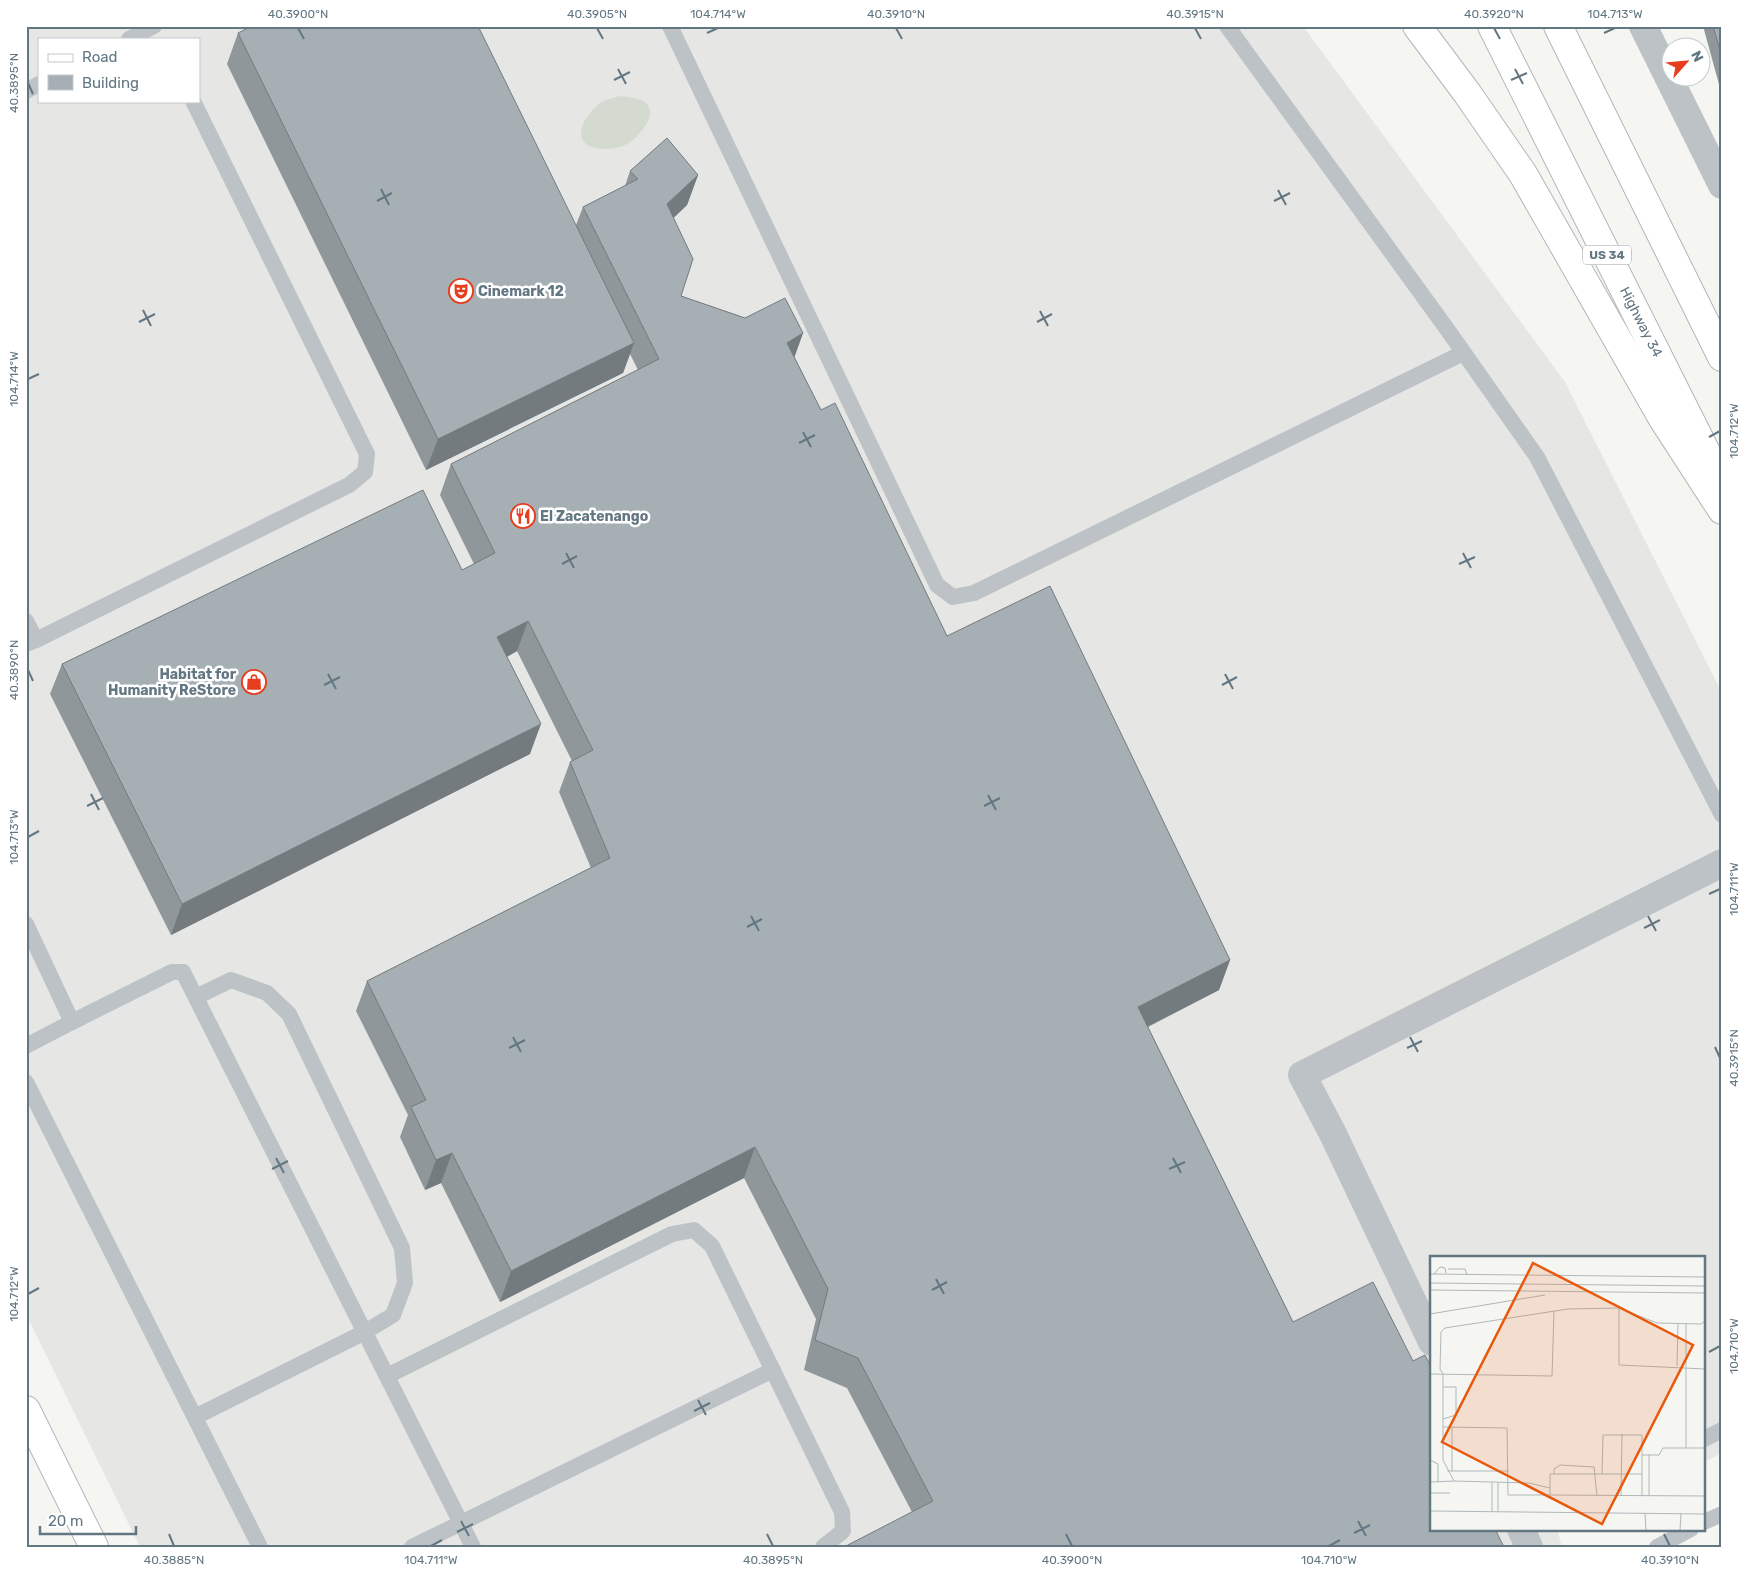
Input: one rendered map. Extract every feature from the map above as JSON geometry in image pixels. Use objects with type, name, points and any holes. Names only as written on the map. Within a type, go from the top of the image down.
[{"type":"main road","points":[[1417,26],[1468,93],[1523,174],[1663,419],[1722,510]]},
{"type":"main road","name":"Highway 34","points":[[1492,26],[1722,484]]},
{"type":"main road","points":[[1558,26],[1722,357]]},
{"type":"main road","points":[[26,1410],[94,1547]]},
{"type":"street","points":[[1643,26],[1722,185]]},
{"type":"street","points":[[1430,1338],[1332,1132],[1302,1075],[1722,863]]},
{"type":"street","points":[[1521,1530],[1529,1547]]},
{"type":"lane","points":[[131,38],[155,26],[161,38]]},
{"type":"lane","points":[[670,26],[937,585],[953,597],[974,593],[1463,353]]},
{"type":"lane","points":[[1226,26],[1538,457],[1722,815]]},
{"type":"lane","points":[[26,91],[38,85]]},
{"type":"lane","points":[[26,621],[31,642],[349,485],[364,472],[367,454],[193,102]]},
{"type":"lane","points":[[26,924],[72,1022]]},
{"type":"lane","points":[[26,1046],[172,972],[183,972],[473,1547]]},
{"type":"lane","points":[[195,1417],[364,1332],[393,1315],[404,1283],[402,1248],[290,1014],[267,994],[231,980],[196,997]]},
{"type":"lane","points":[[26,1082],[260,1547]]},
{"type":"lane","points":[[387,1376],[672,1234],[694,1230],[712,1246],[842,1512],[843,1531],[823,1547]]},
{"type":"lane","points":[[412,1547],[773,1370]]},
{"type":"lane","points":[[1706,1438],[1722,1430]]},
{"type":"lane","points":[[1706,1521],[1722,1514]]},
{"type":"lane","points":[[1657,1547],[1689,1530]]},
{"type":"shaded area","points":[[26,26],[1303,26],[1565,382],[1722,693],[1722,1453],[1706,1461],[1706,1256],[1430,1256],[1430,1530],[1562,1530],[1558,1532],[1562,1547],[140,1547],[26,1314]]},
{"type":"shaded area","points":[[620,96],[632,97],[643,101],[648,106],[650,112],[646,125],[630,142],[617,148],[603,149],[592,147],[585,143],[582,137],[582,130],[584,122],[589,115],[602,102]]},
{"type":"building","name":"Cinemark 12","points":[[252,26],[478,26],[634,343],[438,439],[238,33]]},
{"type":"building","points":[[1713,26],[1722,26],[1722,57]]},
{"type":"building","points":[[667,138],[698,175],[667,204],[693,259],[681,296],[745,318],[785,298],[803,333],[787,343],[821,410],[835,403],[947,636],[1050,586],[1230,960],[1138,1007],[1293,1322],[1373,1282],[1413,1361],[1425,1355],[1430,1365],[1430,1530],[1496,1530],[1504,1547],[844,1547],[933,1501],[858,1358],[815,1340],[828,1289],[755,1147],[511,1271],[452,1153],[436,1160],[411,1107],[426,1100],[367,981],[610,858],[570,762],[593,750],[528,621],[497,637],[541,724],[182,904],[62,664],[423,490],[462,570],[495,553],[451,464],[659,359],[583,207],[638,179],[630,171]]},
{"type":"place","name":"Cinemark 12","points":[[461,291]]},
{"type":"place","name":"El Zacatenango","points":[[523,516]]},
{"type":"place","name":"Habitat for Humanity ReStore","points":[[254,682]]}]
